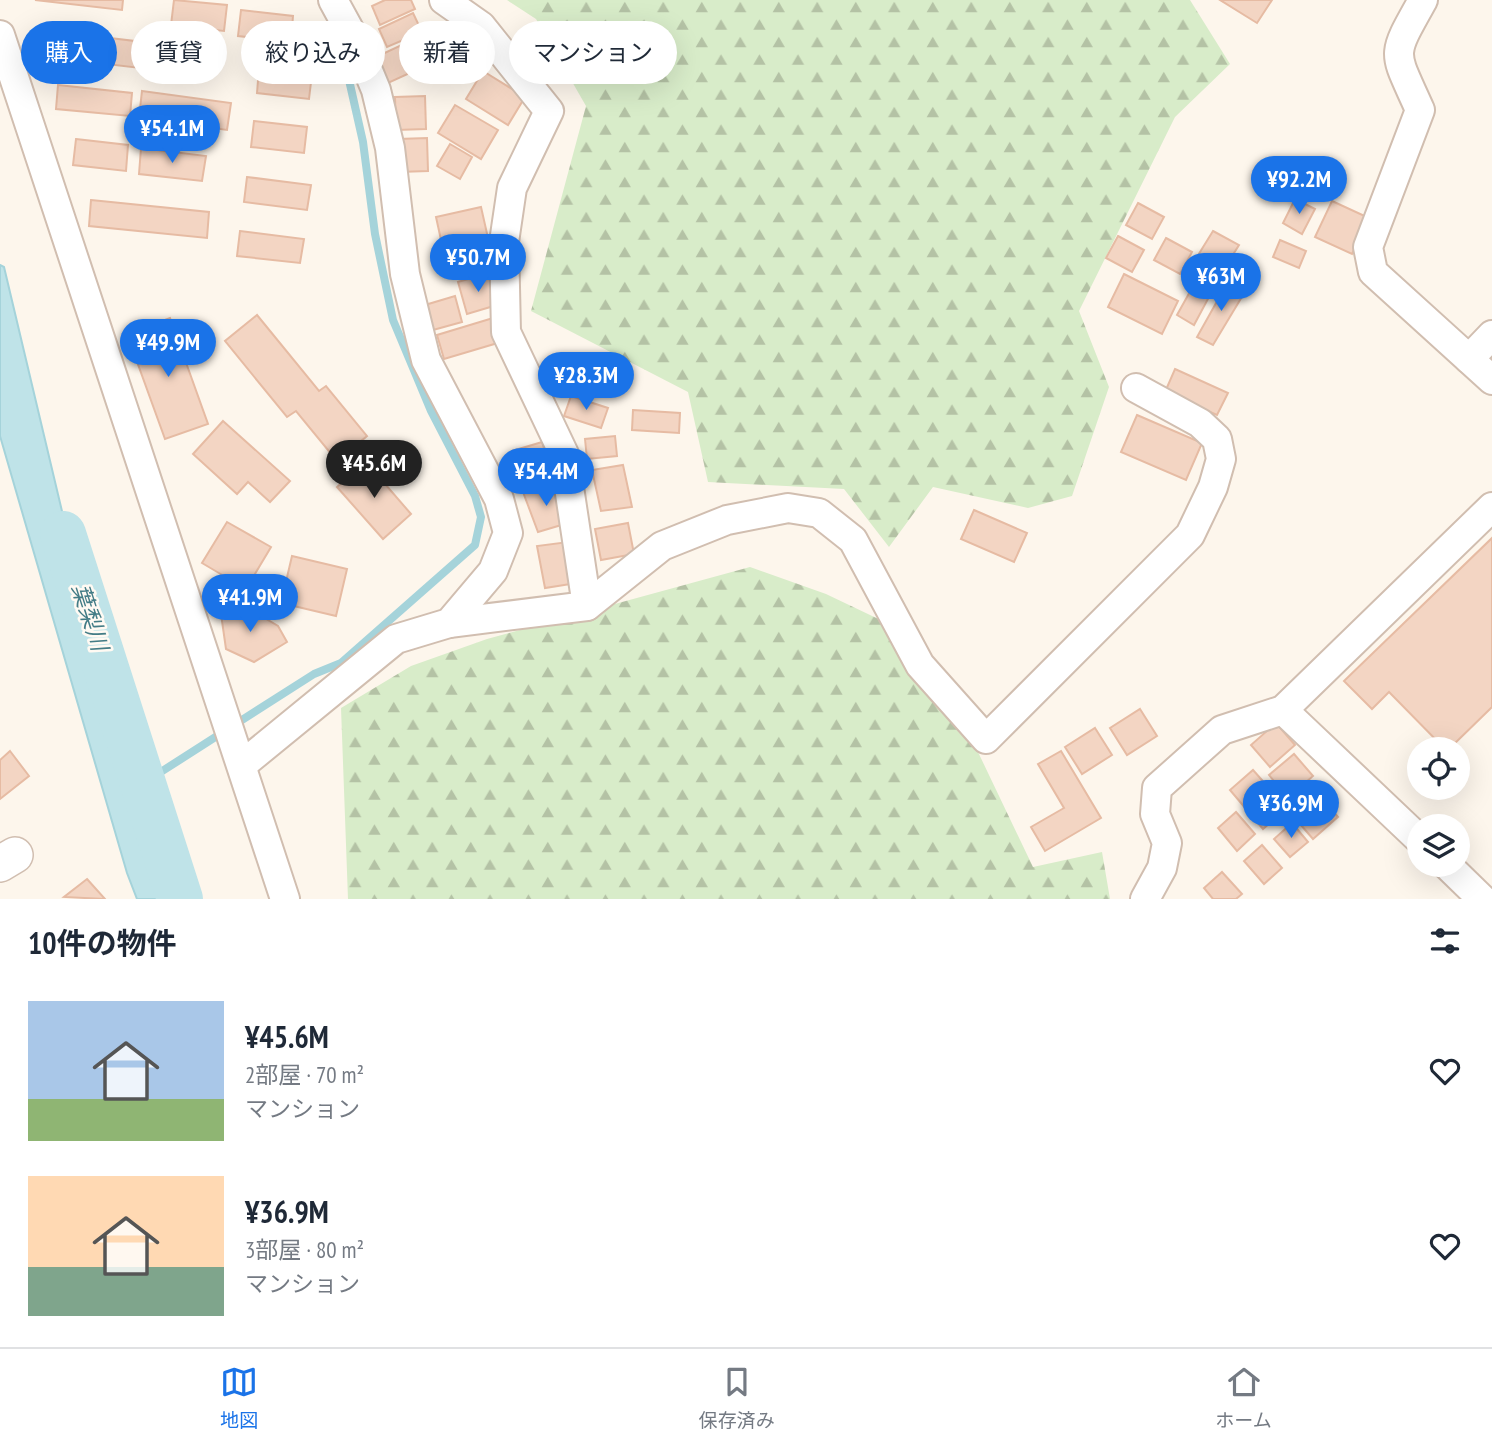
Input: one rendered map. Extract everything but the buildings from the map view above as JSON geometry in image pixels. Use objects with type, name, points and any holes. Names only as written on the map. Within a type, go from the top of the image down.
[{"type":"street","points":[[332,0],[357,44],[376,90],[390,148],[405,274],[426,360],[446,403],[499,499],[508,533],[494,571],[449,623]]},
{"type":"street","points":[[444,0],[481,26],[549,111],[512,188],[504,242],[506,332],[564,454],[587,606]]},
{"type":"street","points":[[1423,0],[1397,45],[1397,59],[1420,110],[1368,247],[1373,272],[1492,380]]},
{"type":"street","points":[[0,35],[285,899]]},
{"type":"street","points":[[1469,359],[1492,335]]},
{"type":"street","points":[[242,765],[396,639],[449,623],[587,606],[662,546],[727,520],[788,508],[819,513],[853,540],[920,665],[986,739],[1190,535],[1213,487],[1220,459],[1217,439],[1200,423],[1136,388]]},
{"type":"street","points":[[1145,899],[1162,868],[1167,843],[1155,814],[1157,788],[1222,730],[1283,710],[1492,507]]},
{"type":"street","points":[[1283,710],[1407,828]]},
{"type":"street","points":[[1459,877],[1482,899]]},
{"type":"green space","points":[[507,0],[1190,0],[1230,64],[1175,117],[1079,311],[1109,387],[1072,496],[1028,508],[933,487],[889,547],[844,489],[708,482],[688,392],[531,311],[586,106],[573,84],[677,84],[677,21],[536,19]]},
{"type":"green space","points":[[750,567],[826,594],[912,635],[978,752],[1033,867],[1102,852],[1110,899],[348,899],[341,708],[411,666],[487,639]]},
{"type":"water","points":[[0,265],[4,267],[80,587],[133,758],[188,899],[137,899],[127,873],[0,436]]},
{"type":"waterway","points":[[142,784],[314,674],[341,663],[475,545],[481,517],[475,496],[431,411],[393,320],[375,234],[363,142],[350,84]]},
{"type":"waterway","name":"葉梨川","points":[[63,534],[180,899]]}]
